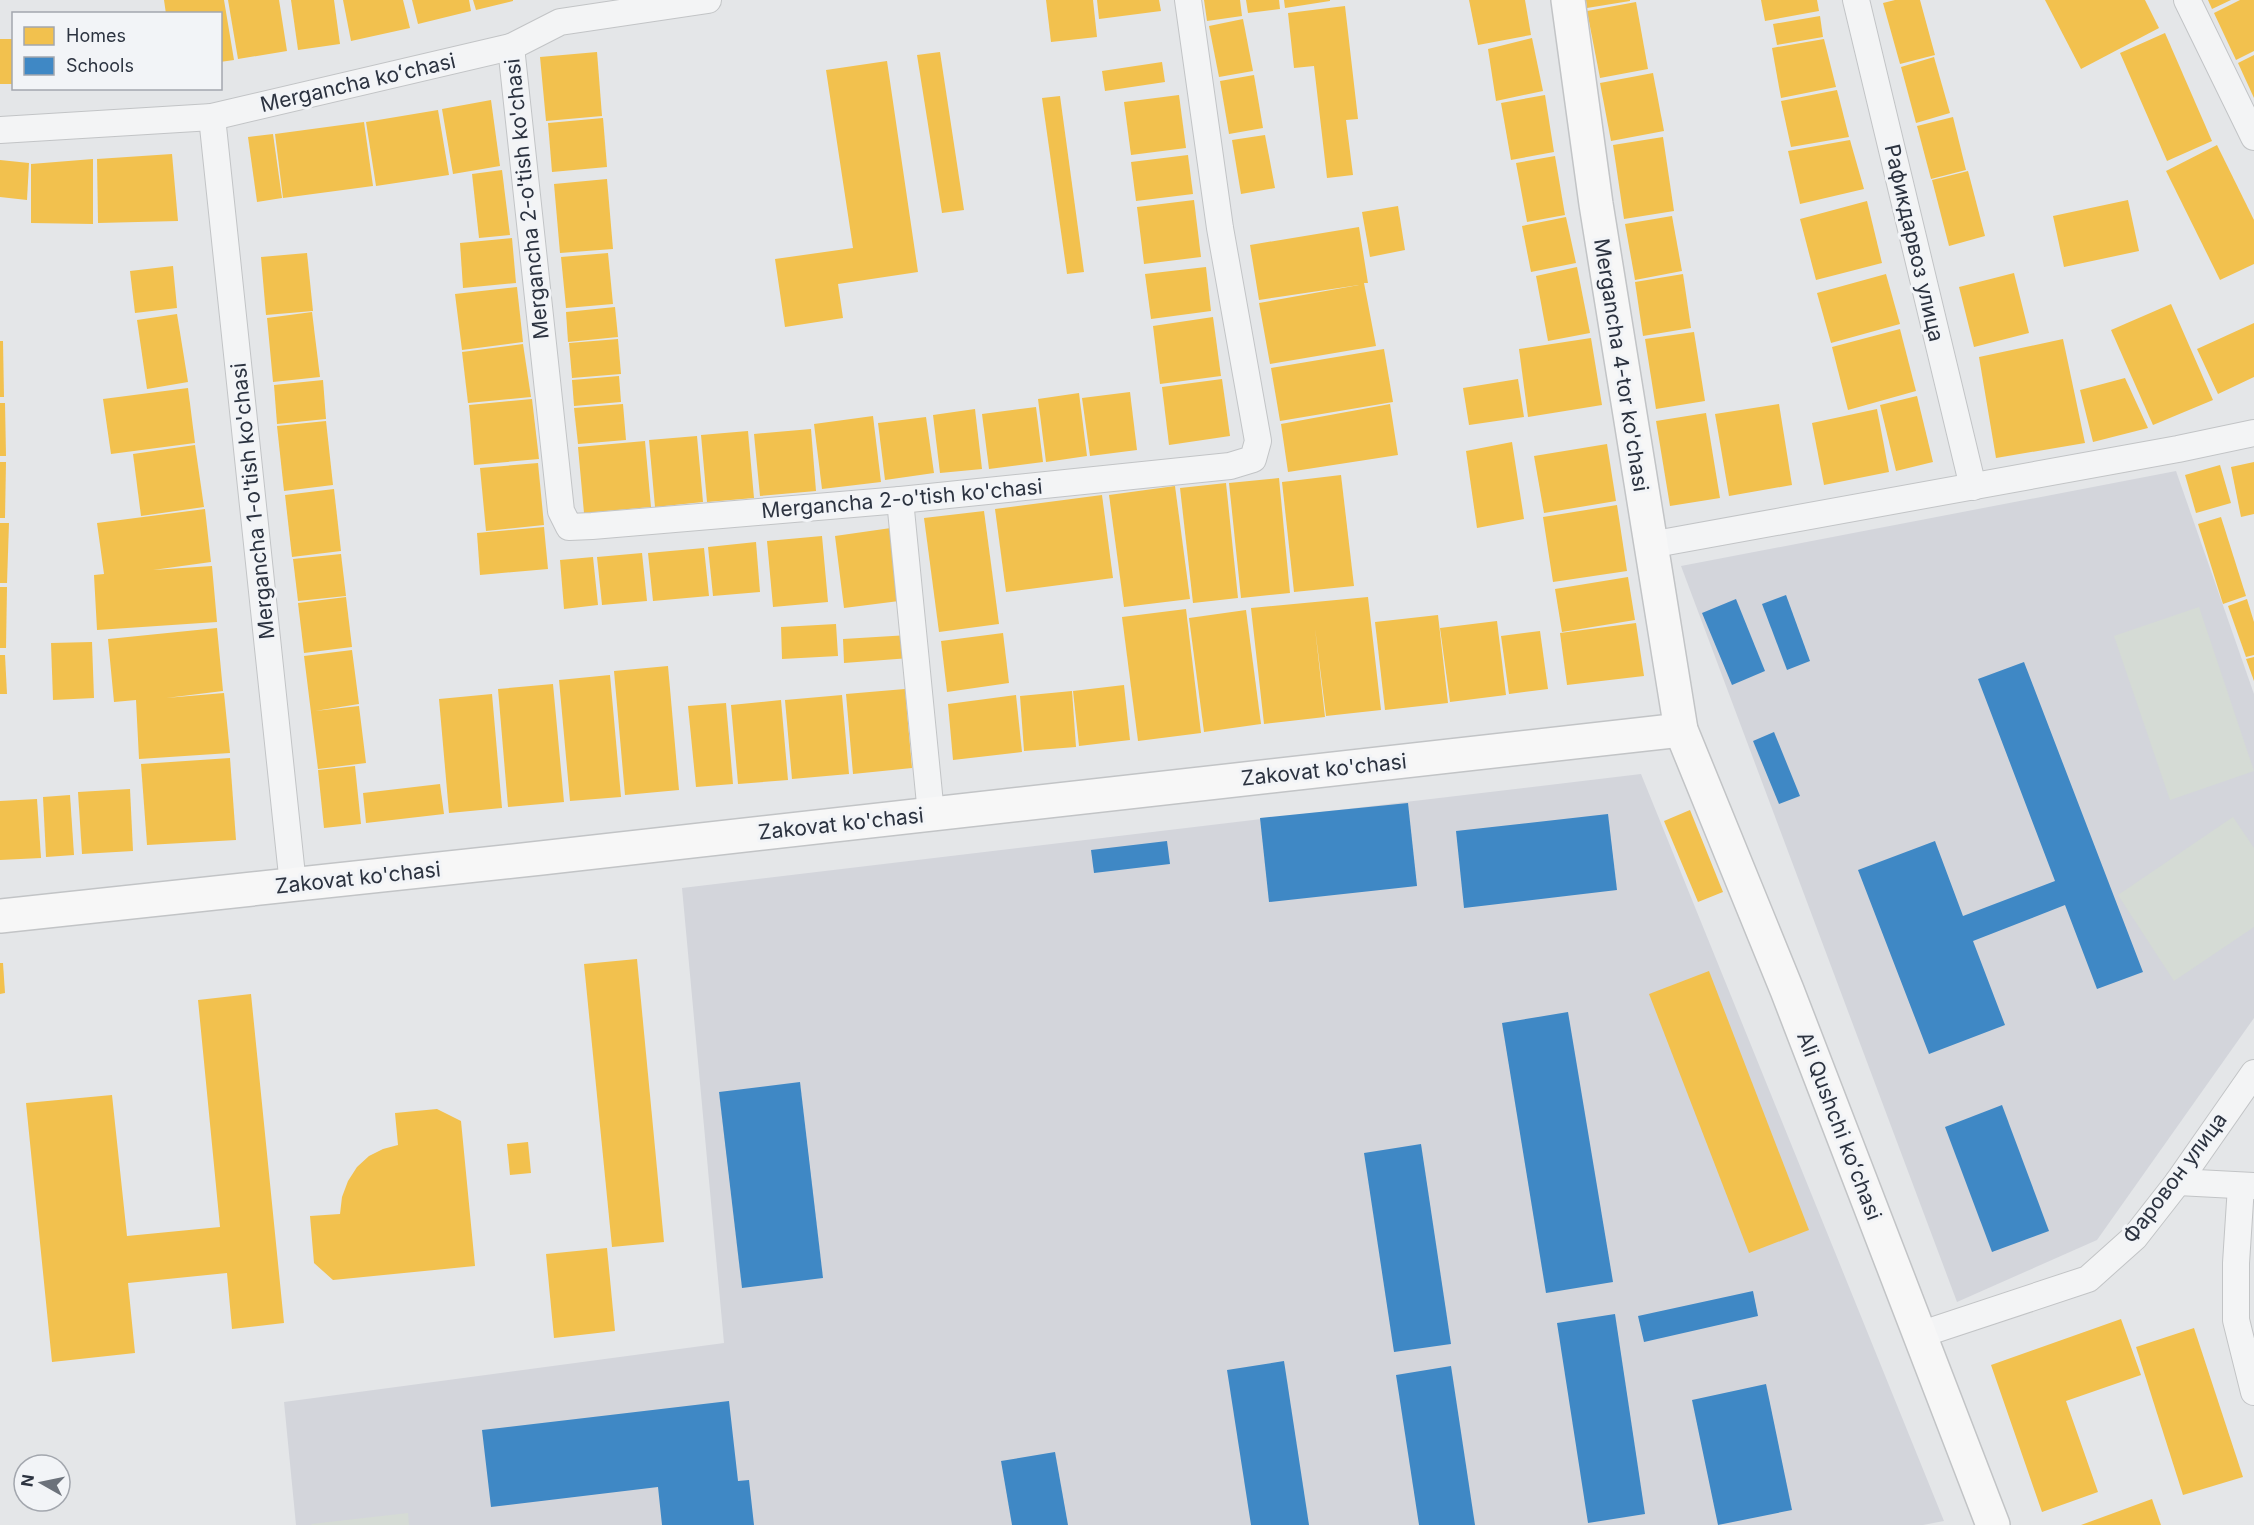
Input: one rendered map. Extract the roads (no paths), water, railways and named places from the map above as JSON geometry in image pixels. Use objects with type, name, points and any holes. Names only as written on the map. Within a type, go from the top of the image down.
[{"type":"street","name":"Mergancha koʻchasi","points":[[0,130],[212,117],[511,47],[559,11],[708,0]]},
{"type":"street","name":"Mergancha 2-o'tish ko'chasi","points":[[511,47],[561,511],[569,527],[900,500],[1230,466],[1253,459],[1258,441],[1220,228],[1188,0]]},
{"type":"street","name":"Mergancha 4-tor ko'chasi","points":[[1568,0],[1596,204],[1681,729]]},
{"type":"street","name":"Рафикдарвоз улица","points":[[1856,0],[1973,487]]},
{"type":"street","points":[[2187,0],[2254,137]]},
{"type":"street","name":"Mergancha 1-o'tish ko'chasi","points":[[212,117],[293,885]]},
{"type":"street","points":[[1650,545],[1973,487],[2254,433]]},
{"type":"street","points":[[900,500],[931,814]]},
{"type":"street","name":"Zakovat ko'chasi","points":[[0,916],[1681,729]]},
{"type":"street","name":"Ali Qushchi koʻchasi","points":[[1681,729],[1787,990],[1993,1525]]},
{"type":"street","name":"Фаровон улица","points":[[1919,1335],[2088,1279],[2135,1237],[2178,1182],[2254,1073]]},
{"type":"street","points":[[2178,1182],[2248,1186],[2235,1263],[2236,1320],[2254,1392]]}]
